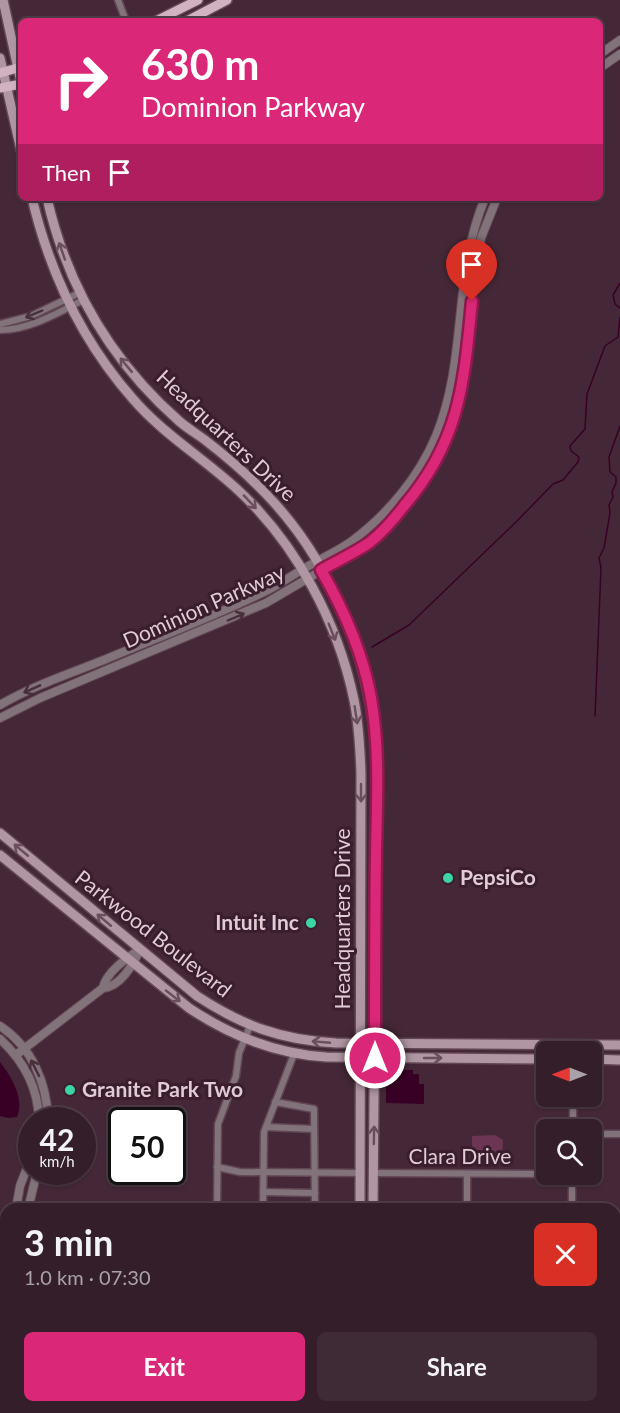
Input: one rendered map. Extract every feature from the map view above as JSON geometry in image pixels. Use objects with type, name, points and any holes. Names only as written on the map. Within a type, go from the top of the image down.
[{"type":"main road","points":[[3,0],[18,64]]},
{"type":"main road","points":[[162,18],[198,0]]},
{"type":"main road","points":[[193,18],[227,0]]},
{"type":"main road","points":[[0,58],[3,87],[18,140]]},
{"type":"main road","points":[[2,72],[18,68]]},
{"type":"main road","points":[[3,87],[18,84]]},
{"type":"main road","name":"Headquarters Drive","points":[[33,201],[49,259],[68,303],[107,368],[134,400],[166,432],[248,499],[275,531],[307,579],[325,614],[343,662],[354,700],[361,773],[360,1203]]},
{"type":"main road","name":"Headquarters Drive","points":[[48,201],[63,254],[81,296],[110,346],[176,419],[225,456],[266,494],[300,535],[339,603],[358,651],[371,696],[376,732],[374,1203]]},
{"type":"main road","points":[[166,432],[176,419]]},
{"type":"main road","name":"Parkwood Boulevard","points":[[0,833],[197,996],[250,1026],[294,1039],[361,1044],[536,1046]]},
{"type":"main road","name":"Parkwood Boulevard","points":[[0,855],[199,1014],[245,1039],[294,1054],[361,1058],[536,1059]]},
{"type":"main road","points":[[30,880],[42,868]]},
{"type":"main road","points":[[484,1044],[484,1059]]},
{"type":"main road","name":"Parkwood Boulevard","points":[[602,1046],[620,1045]]},
{"type":"main road","points":[[602,1059],[620,1060]]},
{"type":"main road","points":[[360,1173],[374,1173]]},
{"type":"street","points":[[118,0],[125,18]]},
{"type":"street","points":[[603,52],[620,40]]},
{"type":"street","points":[[603,66],[620,54]]},
{"type":"street","name":"Dominion Parkway","points":[[0,705],[264,592],[351,542],[377,521],[400,496],[418,470],[435,438],[447,406],[454,379],[461,293],[472,236],[484,201]]},
{"type":"street","name":"Dominion Parkway","points":[[0,718],[40,698],[266,603],[370,542],[393,520],[421,487],[441,453],[453,423],[463,386],[474,278],[482,238],[496,201]]},
{"type":"street","points":[[472,236],[482,238]]},
{"type":"street","points":[[0,330],[17,329],[33,324],[81,296]]},
{"type":"street","points":[[0,324],[68,303]]},
{"type":"street","points":[[457,347],[467,348]]},
{"type":"street","points":[[195,622],[199,632]]},
{"type":"street","points":[[16,1055],[67,1014],[103,988],[110,987],[140,950]]},
{"type":"street","points":[[0,1026],[25,1048],[43,1085],[46,1107]]},
{"type":"street","points":[[217,1203],[218,1124],[236,1076],[239,1053],[250,1026]]},
{"type":"street","points":[[0,1038],[16,1055],[34,1089],[37,1107]]},
{"type":"street","points":[[263,1203],[263,1142],[266,1127],[294,1054]]},
{"type":"street","points":[[275,1102],[314,1109],[315,1203]]},
{"type":"street","points":[[266,1127],[314,1129]]},
{"type":"street","points":[[602,1134],[620,1134]]},
{"type":"street","points":[[217,1167],[240,1173],[360,1173]]},
{"type":"street","name":"Clara Drive","points":[[374,1173],[536,1174]]},
{"type":"street","points":[[467,1173],[467,1203]]},
{"type":"street","points":[[17,1203],[22,1185]]},
{"type":"street","points":[[29,1203],[33,1185]]},
{"type":"street","points":[[572,1185],[572,1203]]},
{"type":"street","points":[[263,1192],[315,1193]]},
{"type":"street","points":[[17,1200],[24,1203]]},
{"type":"shaded area","points":[[0,1062],[18,1095],[19,1107],[17,1117],[0,1116]]},
{"type":"shaded area","points":[[386,1070],[413,1070],[413,1074],[419,1074],[419,1084],[424,1084],[424,1104],[386,1103]]},
{"type":"shaded area","points":[[495,1135],[503,1140],[502,1164],[472,1162],[472,1136]]},
{"type":"waterway","points":[[620,283],[613,295],[615,304],[620,308]]},
{"type":"waterway","points":[[372,647],[409,625],[553,484],[563,480],[578,462],[579,457],[571,451],[570,446],[585,429],[587,394],[605,346],[618,337],[620,317]]},
{"type":"waterway","points":[[595,716],[601,568],[599,558],[604,548],[610,513],[609,505],[616,483],[616,477],[610,472],[609,457],[620,426]]},
{"type":"place","name":"PepsiCo","points":[[448,878]]},
{"type":"place","name":"Intuit Inc","points":[[311,923]]},
{"type":"place","name":"Granite Park Two","points":[[70,1090]]},
{"type":"route","points":[[375,1058],[376,732],[371,696],[361,659],[339,603],[321,570],[370,542],[393,520],[421,487],[441,453],[453,423],[463,386],[472,301]]}]
